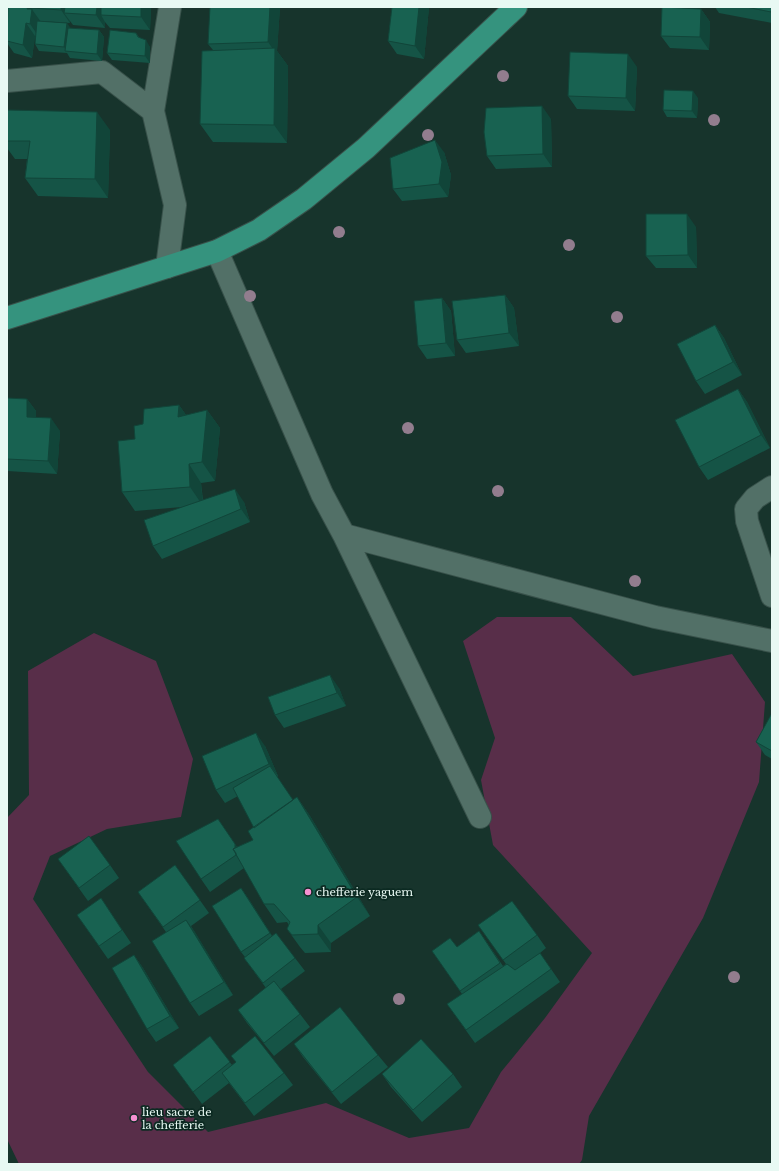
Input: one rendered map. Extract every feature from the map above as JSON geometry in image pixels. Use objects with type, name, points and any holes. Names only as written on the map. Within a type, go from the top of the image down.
[{"type":"main road","points":[[7,318],[217,251],[259,230],[304,199],[366,148],[516,7]]},
{"type":"street","points":[[166,267],[175,205],[153,111],[170,7]]},
{"type":"street","points":[[7,81],[102,72],[153,111]]},
{"type":"street","points":[[217,251],[322,494],[344,536],[480,817]]},
{"type":"street","points":[[772,487],[755,498],[746,509],[748,521],[772,596]]},
{"type":"street","points":[[344,536],[655,617],[772,641]]},
{"type":"shaded area","points":[[497,617],[571,617],[633,676],[732,654],[765,702],[759,782],[703,918],[589,1116],[582,1160],[579,1164],[19,1164],[7,1139],[7,818],[29,795],[28,671],[94,633],[156,661],[193,759],[181,817],[107,829],[50,856],[33,899],[148,1072],[208,1132],[326,1103],[409,1138],[469,1128],[501,1072],[545,1018],[592,953],[493,845],[481,780],[495,738],[463,641]]},
{"type":"building","points":[[8,7],[28,7],[27,9],[32,9],[30,24],[26,23],[23,45],[7,41]]},
{"type":"building","points":[[61,7],[61,10],[31,8]]},
{"type":"building","points":[[65,7],[97,7],[96,15],[64,13]]},
{"type":"building","points":[[101,7],[141,7],[141,17],[101,15]]},
{"type":"building","points":[[210,7],[270,7],[268,42],[208,44]]},
{"type":"building","points":[[392,7],[419,7],[415,46],[388,41]]},
{"type":"building","points":[[662,7],[701,9],[700,37],[661,36]]},
{"type":"building","points":[[746,7],[772,7],[772,8],[771,12]]},
{"type":"building","points":[[37,21],[67,23],[64,47],[35,44]]},
{"type":"building","points":[[68,28],[99,30],[97,54],[65,51]]},
{"type":"building","points":[[110,30],[136,33],[138,37],[146,40],[145,56],[107,53]]},
{"type":"building","points":[[275,48],[274,125],[200,124],[202,51]]},
{"type":"building","points":[[570,52],[628,54],[626,98],[568,96]]},
{"type":"building","points":[[664,90],[693,91],[692,111],[663,110]]},
{"type":"building","points":[[542,106],[543,154],[487,156],[484,132],[486,108]]},
{"type":"building","points":[[7,110],[97,112],[95,179],[25,178],[30,141],[7,141]]},
{"type":"building","points":[[435,140],[442,162],[439,184],[393,189],[390,158]]},
{"type":"building","points":[[646,214],[687,214],[688,255],[646,256]]},
{"type":"building","points":[[505,295],[509,333],[457,340],[452,301]]},
{"type":"building","points":[[442,298],[446,343],[418,346],[414,301]]},
{"type":"building","points":[[715,325],[733,362],[696,381],[677,344]]},
{"type":"building","points":[[738,389],[761,435],[699,467],[675,420]]},
{"type":"building","points":[[7,398],[27,399],[27,417],[51,418],[48,461],[7,459]]},
{"type":"building","points":[[179,405],[178,417],[207,410],[202,462],[189,464],[190,487],[122,492],[118,441],[135,439],[134,426],[143,424],[144,409]]},
{"type":"building","points":[[235,489],[241,509],[153,546],[144,520]]},
{"type":"building","points":[[330,675],[337,693],[275,715],[268,697]]},
{"type":"building","points":[[772,713],[772,751],[756,742]]},
{"type":"building","points":[[256,733],[269,764],[216,790],[202,756]]},
{"type":"building","points":[[270,766],[293,800],[254,828],[233,788]]},
{"type":"building","name":"chefferie yaguem","points":[[297,797],[357,897],[318,925],[318,934],[292,935],[287,929],[290,922],[274,904],[264,904],[233,849],[253,840],[248,831]]},
{"type":"building","points":[[218,819],[235,844],[235,848],[233,849],[236,855],[201,879],[176,841]]},
{"type":"building","points":[[89,836],[110,865],[79,888],[58,859]]},
{"type":"building","points":[[175,865],[200,900],[163,927],[138,892]]},
{"type":"building","points":[[241,888],[270,933],[241,952],[212,906]]},
{"type":"building","points":[[101,898],[122,930],[99,946],[77,915]]},
{"type":"building","points":[[512,901],[537,935],[503,960],[478,925]]},
{"type":"building","points":[[186,920],[224,982],[190,1003],[152,941]]},
{"type":"building","points":[[479,931],[500,963],[460,991],[432,951],[450,938],[457,947]]},
{"type":"building","points":[[276,933],[295,958],[263,983],[244,958]]},
{"type":"building","points":[[540,953],[551,969],[466,1030],[447,1004],[507,964],[515,970]]},
{"type":"building","points":[[134,955],[170,1016],[147,1029],[112,968]]},
{"type":"building","points":[[274,981],[300,1014],[264,1043],[238,1010]]},
{"type":"building","points":[[340,1007],[378,1055],[332,1092],[294,1044]]},
{"type":"building","points":[[210,1036],[230,1062],[193,1092],[173,1065]]},
{"type":"building","points":[[255,1036],[284,1073],[245,1103],[222,1073],[236,1062],[231,1056]]},
{"type":"building","points":[[421,1039],[453,1074],[413,1110],[382,1074]]},
{"type":"place","name":"chefferie yaguem","points":[[308,892]]},
{"type":"place","name":"lieu sacre de la chefferie","points":[[134,1118]]}]
